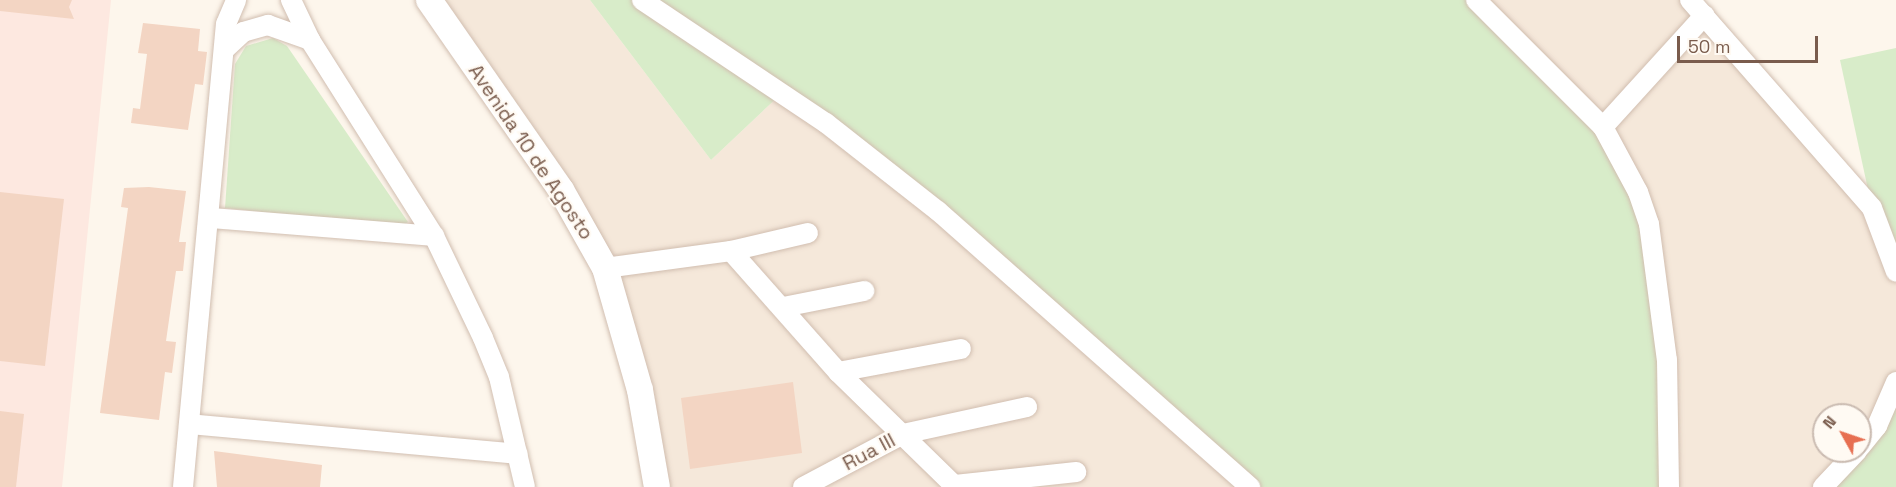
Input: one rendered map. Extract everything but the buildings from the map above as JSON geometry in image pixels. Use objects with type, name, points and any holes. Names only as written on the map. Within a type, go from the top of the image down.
[{"type":"street","points":[[183,487],[212,218],[226,24],[237,0]]},
{"type":"street","points":[[291,0],[310,40],[434,236],[499,377],[525,487]]},
{"type":"street","name":"Avenida 10 de Agosto","points":[[429,0],[561,190],[605,268],[639,390],[657,487]]},
{"type":"street","points":[[642,0],[826,123],[938,211],[1250,487]]},
{"type":"street","points":[[1476,0],[1603,127],[1649,224],[1667,360],[1669,487]]},
{"type":"street","points":[[1690,0],[1872,208],[1896,272]]},
{"type":"street","points":[[1603,127],[1705,15]]},
{"type":"street","points":[[225,49],[243,32],[268,25],[310,40]]},
{"type":"street","points":[[212,218],[434,236]]},
{"type":"street","points":[[605,268],[731,251],[808,233]]},
{"type":"street","points":[[731,251],[783,307],[838,372],[956,486],[1076,472]]},
{"type":"street","points":[[783,307],[864,291]]},
{"type":"street","points":[[838,372],[961,349]]},
{"type":"street","points":[[1872,432],[1877,426],[1896,382]]},
{"type":"street","name":"Rua III","points":[[803,487],[903,434],[1027,407]]},
{"type":"street","points":[[189,424],[518,454]]},
{"type":"street","points":[[1823,487],[1846,463]]},
{"type":"shaded area","points":[[0,0],[111,0],[62,487],[0,487]]},
{"type":"shaded area","points":[[423,0],[590,0],[711,160],[782,93],[826,123],[1250,487],[657,487],[605,268]]},
{"type":"shaded area","points":[[1476,0],[1690,0],[1872,208],[1896,272],[1896,382],[1872,425],[1872,403],[1812,403],[1812,463],[1846,463],[1823,487],[1669,487]]},
{"type":"green space","points":[[590,0],[1476,0],[1603,127],[1638,192],[1659,285],[1669,487],[1250,487],[1204,443],[782,93],[711,160]]},
{"type":"green space","points":[[273,38],[287,46],[408,222],[401,227],[225,208],[235,64],[246,46]]},
{"type":"green space","points":[[1896,48],[1896,272],[1872,208],[1840,60]]},
{"type":"green space","points":[[1896,382],[1896,487],[1823,487],[1840,463],[1872,463],[1872,417]]}]
